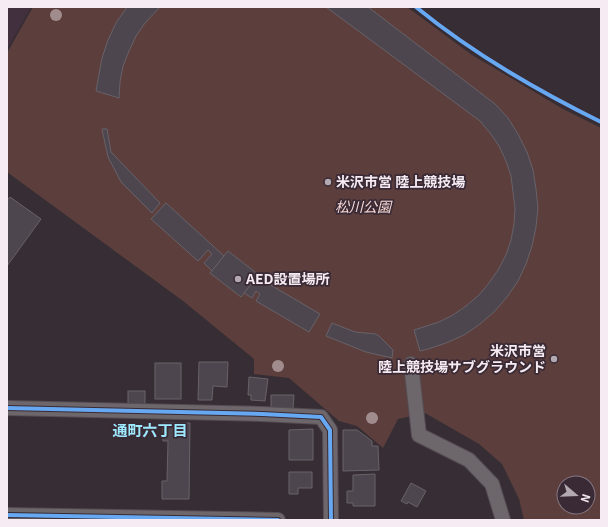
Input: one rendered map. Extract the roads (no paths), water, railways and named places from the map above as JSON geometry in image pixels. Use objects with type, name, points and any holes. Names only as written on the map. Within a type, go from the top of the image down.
[{"type":"street","points":[[411,364],[418,435],[469,460],[492,484],[503,520]]},
{"type":"street","points":[[7,408],[262,414],[321,417],[330,430],[331,520]]},
{"type":"street","points":[[7,515],[154,519],[278,520]]},
{"type":"place","name":"米沢市営 陸上競技場","points":[[328,182]]},
{"type":"place","name":"AED設置場所","points":[[238,279]]},
{"type":"place","name":"米沢市営 陸上競技場サブグラウンド","points":[[554,359]]},
{"type":"district","name":"通町六丁目","points":[[150,431]]},
{"type":"park label","name":"松川公園","points":[[363,207]]}]
